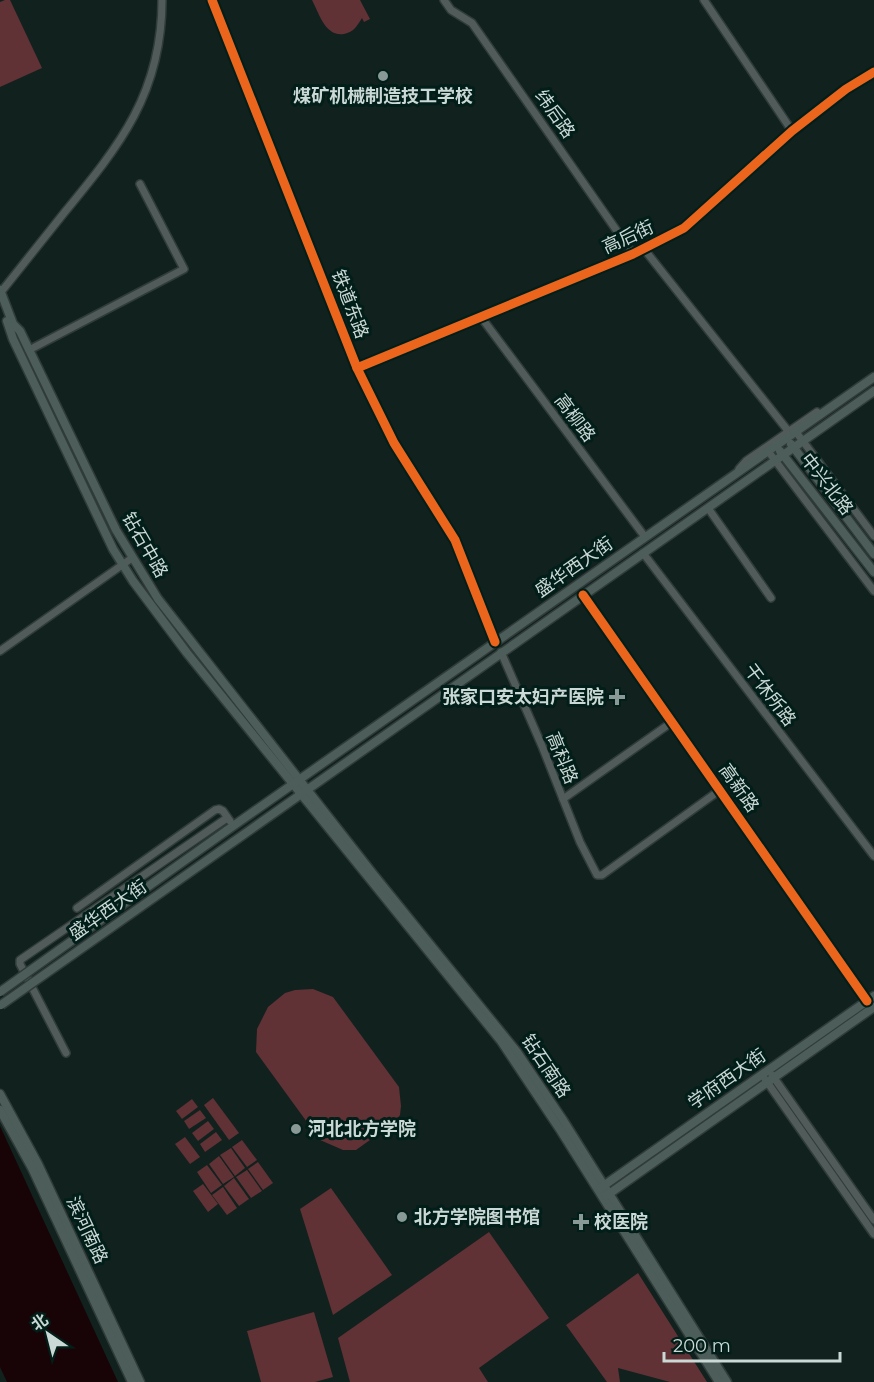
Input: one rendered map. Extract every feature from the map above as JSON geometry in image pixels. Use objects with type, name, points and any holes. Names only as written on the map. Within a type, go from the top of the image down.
[{"type":"main road","name":"钻石中路","points":[[1,291],[13,324],[20,332],[116,530],[132,558],[158,599],[296,782]]},
{"type":"main road","name":"钻石中路","points":[[0,307],[92,506],[123,564],[156,613],[304,792]]},
{"type":"main road","name":"盛华西大街","points":[[0,992],[874,377]]},
{"type":"main road","name":"盛华西大街","points":[[1,1006],[874,391]]},
{"type":"main road","name":"中兴北路","points":[[791,434],[794,447],[874,554]]},
{"type":"main road","name":"中兴北路","points":[[777,445],[874,572]]},
{"type":"main road","points":[[395,712],[403,722]]},
{"type":"main road","name":"钻石南路","points":[[304,792],[528,1078],[727,1382]]},
{"type":"main road","name":"学府西大街","points":[[603,1192],[872,1001]]},
{"type":"main road","name":"滨河南路","points":[[0,1094],[38,1164],[140,1382]]},
{"type":"main road","name":"滨河南路","points":[[0,1110],[32,1168],[132,1382]]},
{"type":"main road","name":"钻石南路","points":[[603,1192],[719,1382]]},
{"type":"street","points":[[1,291],[106,163],[130,126],[146,91],[154,60],[160,29],[162,0]]},
{"type":"street","name":"铁道东路","points":[[212,0],[357,368],[394,443],[455,540],[495,642]]},
{"type":"street","name":"纬后路","points":[[444,0],[451,10],[472,23],[477,29],[633,254]]},
{"type":"street","points":[[704,0],[792,131]]},
{"type":"street","points":[[871,74],[874,84]]},
{"type":"street","name":"高后街","points":[[357,368],[633,254],[684,228],[792,131],[846,89],[871,74]]},
{"type":"street","points":[[29,350],[184,269],[140,184]]},
{"type":"street","points":[[644,249],[791,434],[803,441],[874,536]]},
{"type":"street","name":"高柳路","points":[[481,317],[645,537]]},
{"type":"street","points":[[734,476],[746,461],[791,434]]},
{"type":"street","points":[[768,451],[874,591]]},
{"type":"street","points":[[708,508],[771,598]]},
{"type":"street","name":"干休所路","points":[[643,553],[874,856]]},
{"type":"street","points":[[0,651],[132,558]]},
{"type":"street","name":"高新路","points":[[583,594],[872,1001]]},
{"type":"street","name":"高科路","points":[[501,652],[580,843],[597,875],[602,875],[720,790]]},
{"type":"street","points":[[562,799],[672,722]]},
{"type":"street","points":[[77,908],[214,810],[223,811],[230,828]]},
{"type":"street","points":[[66,1053],[20,960],[227,818]]},
{"type":"street","points":[[768,1076],[874,1220]]},
{"type":"street","points":[[768,1076],[874,1234]]},
{"type":"shaded area","points":[[10,0],[42,68],[0,87],[0,2]]},
{"type":"shaded area","points":[[312,0],[360,0],[370,19],[364,22],[362,18],[350,32],[337,34],[327,28]]},
{"type":"shaded area","points":[[313,989],[333,997],[399,1087],[400,1115],[395,1122],[356,1150],[343,1150],[320,1140],[256,1052],[257,1029],[268,1007],[285,993]]},
{"type":"shaded area","points":[[213,1098],[239,1133],[229,1140],[204,1105]]},
{"type":"shaded area","points":[[192,1099],[198,1107],[182,1119],[176,1111]]},
{"type":"shaded area","points":[[200,1110],[206,1118],[189,1129],[184,1121]]},
{"type":"shaded area","points":[[208,1121],[214,1129],[198,1141],[192,1133]]},
{"type":"shaded area","points":[[0,1126],[118,1382],[7,1382],[0,1367]]},
{"type":"shaded area","points":[[216,1132],[222,1140],[205,1152],[200,1144]]},
{"type":"shaded area","points":[[185,1137],[200,1157],[190,1164],[175,1144]]},
{"type":"shaded area","points":[[242,1140],[257,1160],[247,1167],[232,1147]]},
{"type":"shaded area","points":[[231,1148],[245,1168],[235,1176],[220,1155]]},
{"type":"shaded area","points":[[219,1156],[234,1177],[223,1184],[209,1164]]},
{"type":"shaded area","points":[[258,1162],[273,1183],[263,1190],[248,1169]]},
{"type":"shaded area","points":[[207,1165],[222,1185],[211,1193],[197,1172]]},
{"type":"shaded area","points":[[247,1170],[262,1191],[251,1198],[236,1177]]},
{"type":"shaded area","points":[[234,1178],[249,1199],[239,1206],[224,1186]]},
{"type":"shaded area","points":[[203,1184],[218,1204],[208,1212],[193,1191]]},
{"type":"shaded area","points":[[223,1187],[237,1208],[227,1215],[212,1195]]},
{"type":"shaded area","points":[[331,1188],[392,1275],[333,1315],[300,1209]]},
{"type":"shaded area","points":[[489,1232],[549,1318],[479,1368],[488,1382],[350,1382],[338,1338]]},
{"type":"shaded area","points":[[638,1273],[707,1382],[670,1382],[618,1368],[620,1382],[607,1382],[566,1325]]},
{"type":"shaded area","points":[[314,1312],[333,1377],[315,1382],[261,1382],[247,1331]]},
{"type":"cycle path","points":[[212,0],[357,368],[394,443],[455,540],[495,642]]},
{"type":"cycle path","points":[[357,368],[633,254],[684,228],[792,131],[846,89],[874,72]]},
{"type":"cycle path","points":[[583,595],[867,1001]]},
{"type":"place","name":"煤矿机械制造技工学校","points":[[383,76]]},
{"type":"place","name":"张家口安太妇产医院","points":[[617,697]]},
{"type":"place","name":"河北北方学院","points":[[296,1129]]},
{"type":"place","name":"北方学院图书馆","points":[[402,1217]]},
{"type":"place","name":"校医院","points":[[581,1222]]}]
